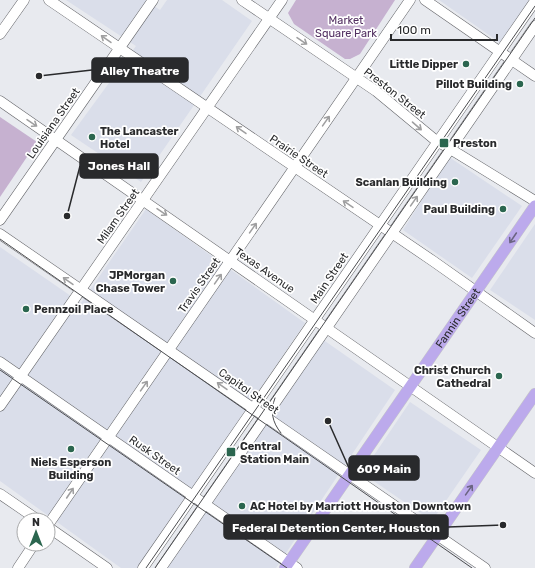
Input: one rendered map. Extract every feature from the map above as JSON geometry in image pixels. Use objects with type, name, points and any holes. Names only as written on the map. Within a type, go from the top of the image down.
[{"type":"main road","points":[[0,34],[24,0]]},
{"type":"main road","name":"Prairie Street","points":[[49,0],[535,333]]},
{"type":"main road","name":"Louisiana Street","points":[[0,220],[153,0]]},
{"type":"main road","name":"Preston Street","points":[[242,0],[356,78],[438,142],[535,201]]},
{"type":"main road","name":"Milam Street","points":[[0,406],[282,0]]},
{"type":"main road","name":"Travis Street","points":[[56,514],[410,0]]},
{"type":"main road","points":[[425,0],[535,76]]},
{"type":"main road","name":"Main Street","points":[[143,568],[535,1]]},
{"type":"main road","points":[[160,568],[266,417],[535,26]]},
{"type":"main road","name":"Texas Avenue","points":[[0,101],[57,139],[535,473]]},
{"type":"main road","name":"Fannin Street","points":[[291,566],[350,475],[535,206]]},
{"type":"main road","name":"Capitol Street","points":[[0,234],[485,568]]},
{"type":"main road","name":"Rusk Street","points":[[0,362],[205,504],[291,566]]},
{"type":"main road","points":[[415,568],[535,394]]},
{"type":"main road","points":[[0,494],[26,512]]},
{"type":"main road","points":[[56,532],[107,568]]},
{"type":"main road","points":[[18,568],[29,552]]},
{"type":"shaded area","points":[[66,0],[145,0],[160,10],[167,0],[222,0],[252,21],[141,182],[71,135],[136,46]]},
{"type":"shaded area","points":[[439,0],[533,0],[502,44]]},
{"type":"shaded area","points":[[449,157],[522,206],[472,278],[403,230]]},
{"type":"shaded area","points":[[146,209],[305,323],[138,568],[121,568],[56,521],[56,512],[43,512],[0,481],[0,247],[81,303]]},
{"type":"shaded area","points":[[535,224],[535,320],[490,290]]},
{"type":"shaded area","points":[[322,339],[395,390],[276,568],[164,568]]},
{"type":"shaded area","points":[[410,402],[481,450],[432,521],[362,473]]},
{"type":"green space","name":"Market Square Park","points":[[296,0],[395,0],[360,54],[350,59],[345,59],[294,24],[288,13]]},
{"type":"green space","points":[[0,117],[37,142],[0,197]]},
{"type":"tram line","points":[[146,568],[535,6]]},
{"type":"tram line","points":[[155,568],[535,18]]},
{"type":"tram line","points":[[0,239],[472,568]]},
{"type":"tram line","points":[[0,370],[287,568]]},
{"type":"tram line","points":[[275,398],[272,412],[274,421],[281,433]]},
{"type":"place","name":"Little Dipper","points":[[466,64]]},
{"type":"place","name":"Alley Theatre","points":[[39,76]]},
{"type":"place","name":"Pillot Building","points":[[520,84]]},
{"type":"place","name":"The Lancaster Hotel","points":[[92,137]]},
{"type":"place","name":"Preston","points":[[444,143]]},
{"type":"place","name":"Scanlan Building","points":[[455,182]]},
{"type":"place","name":"Paul Building","points":[[503,209]]},
{"type":"place","name":"Jones Hall","points":[[67,216]]},
{"type":"place","name":"JPMorgan Chase Tower","points":[[173,281]]},
{"type":"place","name":"Pennzoil Place","points":[[26,309]]},
{"type":"place","name":"Christ Church Cathedral","points":[[499,376]]},
{"type":"place","name":"609 Main","points":[[328,421]]},
{"type":"place","name":"Niels Esperson Building","points":[[71,449]]},
{"type":"place","name":"Central Station Main","points":[[231,452]]},
{"type":"place","name":"AC Hotel by Marriott Houston Downtown","points":[[242,506]]},
{"type":"place","name":"Federal Detention Center, Houston","points":[[503,525]]}]
